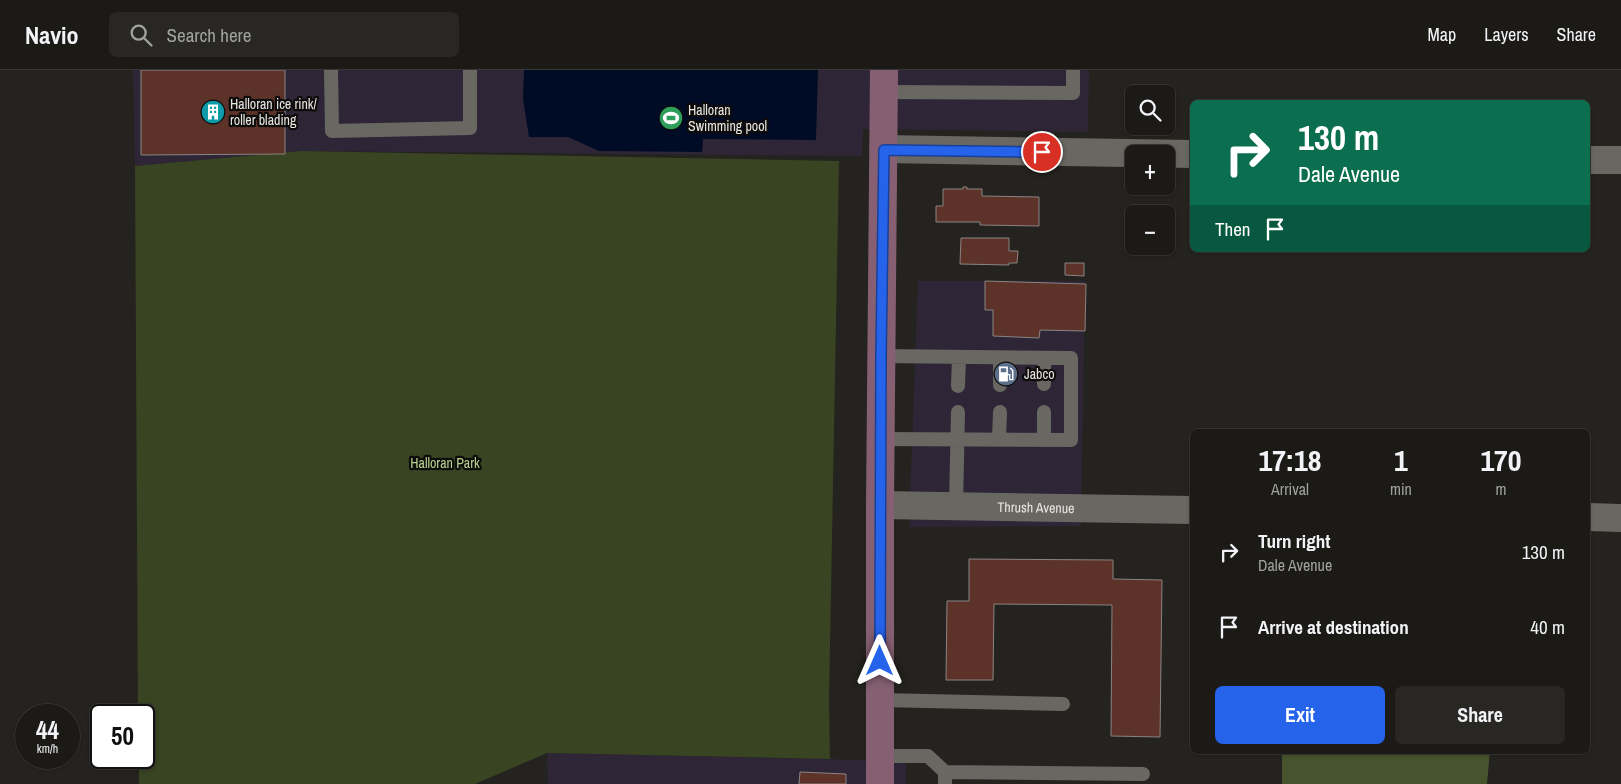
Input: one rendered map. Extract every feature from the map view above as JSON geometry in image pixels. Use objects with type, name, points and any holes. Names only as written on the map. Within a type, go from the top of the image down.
[{"type":"main road","points":[[880,784],[880,439],[884,81]]},
{"type":"street","points":[[884,150],[1190,154]]},
{"type":"street","points":[[1590,160],[1621,160]]},
{"type":"street","name":"Thrush Avenue","points":[[880,505],[1190,510]]},
{"type":"street","points":[[1590,517],[1621,518]]},
{"type":"lane","points":[[332,70],[332,131],[470,128],[470,70]]},
{"type":"lane","points":[[884,81],[1074,93],[1073,70]]},
{"type":"lane","points":[[880,439],[1071,440],[1071,358],[881,356]]},
{"type":"lane","points":[[958,386],[959,358]]},
{"type":"lane","points":[[1000,358],[1000,385]]},
{"type":"lane","points":[[1044,358],[1044,384]]},
{"type":"lane","points":[[956,506],[958,412]]},
{"type":"lane","points":[[999,439],[1000,412]]},
{"type":"lane","points":[[1044,412],[1044,440]]},
{"type":"lane","points":[[880,700],[1063,704]]},
{"type":"lane","points":[[880,756],[928,756],[945,778],[1143,774]]},
{"type":"shaded area","points":[[133,70],[1089,70],[1088,132],[863,129],[862,156],[301,151],[135,166]]},
{"type":"shaded area","points":[[918,281],[1085,281],[1081,526],[909,527]]},
{"type":"shaded area","points":[[547,753],[906,761],[906,784],[548,784]]},
{"type":"green space","name":"Halloran Park","points":[[301,151],[839,161],[829,699],[830,759],[547,753],[475,784],[139,784],[139,769],[155,769],[155,704],[138,704],[135,166]]},
{"type":"green space","points":[[1282,754],[1490,754],[1487,784],[1282,784]]},
{"type":"water","name":"Halloran Swimming pool","points":[[524,70],[818,70],[816,140],[703,139],[702,152],[599,151],[568,137],[529,137],[523,99]]},
{"type":"building","name":"Halloran ice rink/ roller blading","points":[[141,70],[285,70],[285,154],[141,155]]},
{"type":"building","points":[[963,187],[967,187],[967,189],[982,189],[982,196],[1039,197],[1039,226],[980,225],[980,222],[936,222],[936,206],[943,206],[943,189],[963,189]]},
{"type":"building","points":[[961,238],[1009,238],[1009,251],[1018,251],[1017,263],[1009,263],[1009,265],[960,264]]},
{"type":"building","points":[[1065,263],[1084,263],[1084,276],[1065,275]]},
{"type":"building","points":[[985,281],[1086,284],[1085,331],[1040,330],[1039,338],[993,336],[993,310],[985,310]]},
{"type":"building","points":[[969,559],[1113,560],[1113,579],[1162,580],[1160,737],[1111,736],[1112,605],[994,604],[993,680],[946,680],[947,601],[969,601]]},
{"type":"building","points":[[800,772],[846,774],[846,784],[799,784]]},
{"type":"place","name":"Halloran ice rink/ roller blading","points":[[213,112]]},
{"type":"place","name":"Halloran Swimming pool","points":[[671,118]]},
{"type":"place","name":"Jabco","points":[[1006,374]]},
{"type":"route","points":[[880,661],[884,150],[1042,152]]}]
